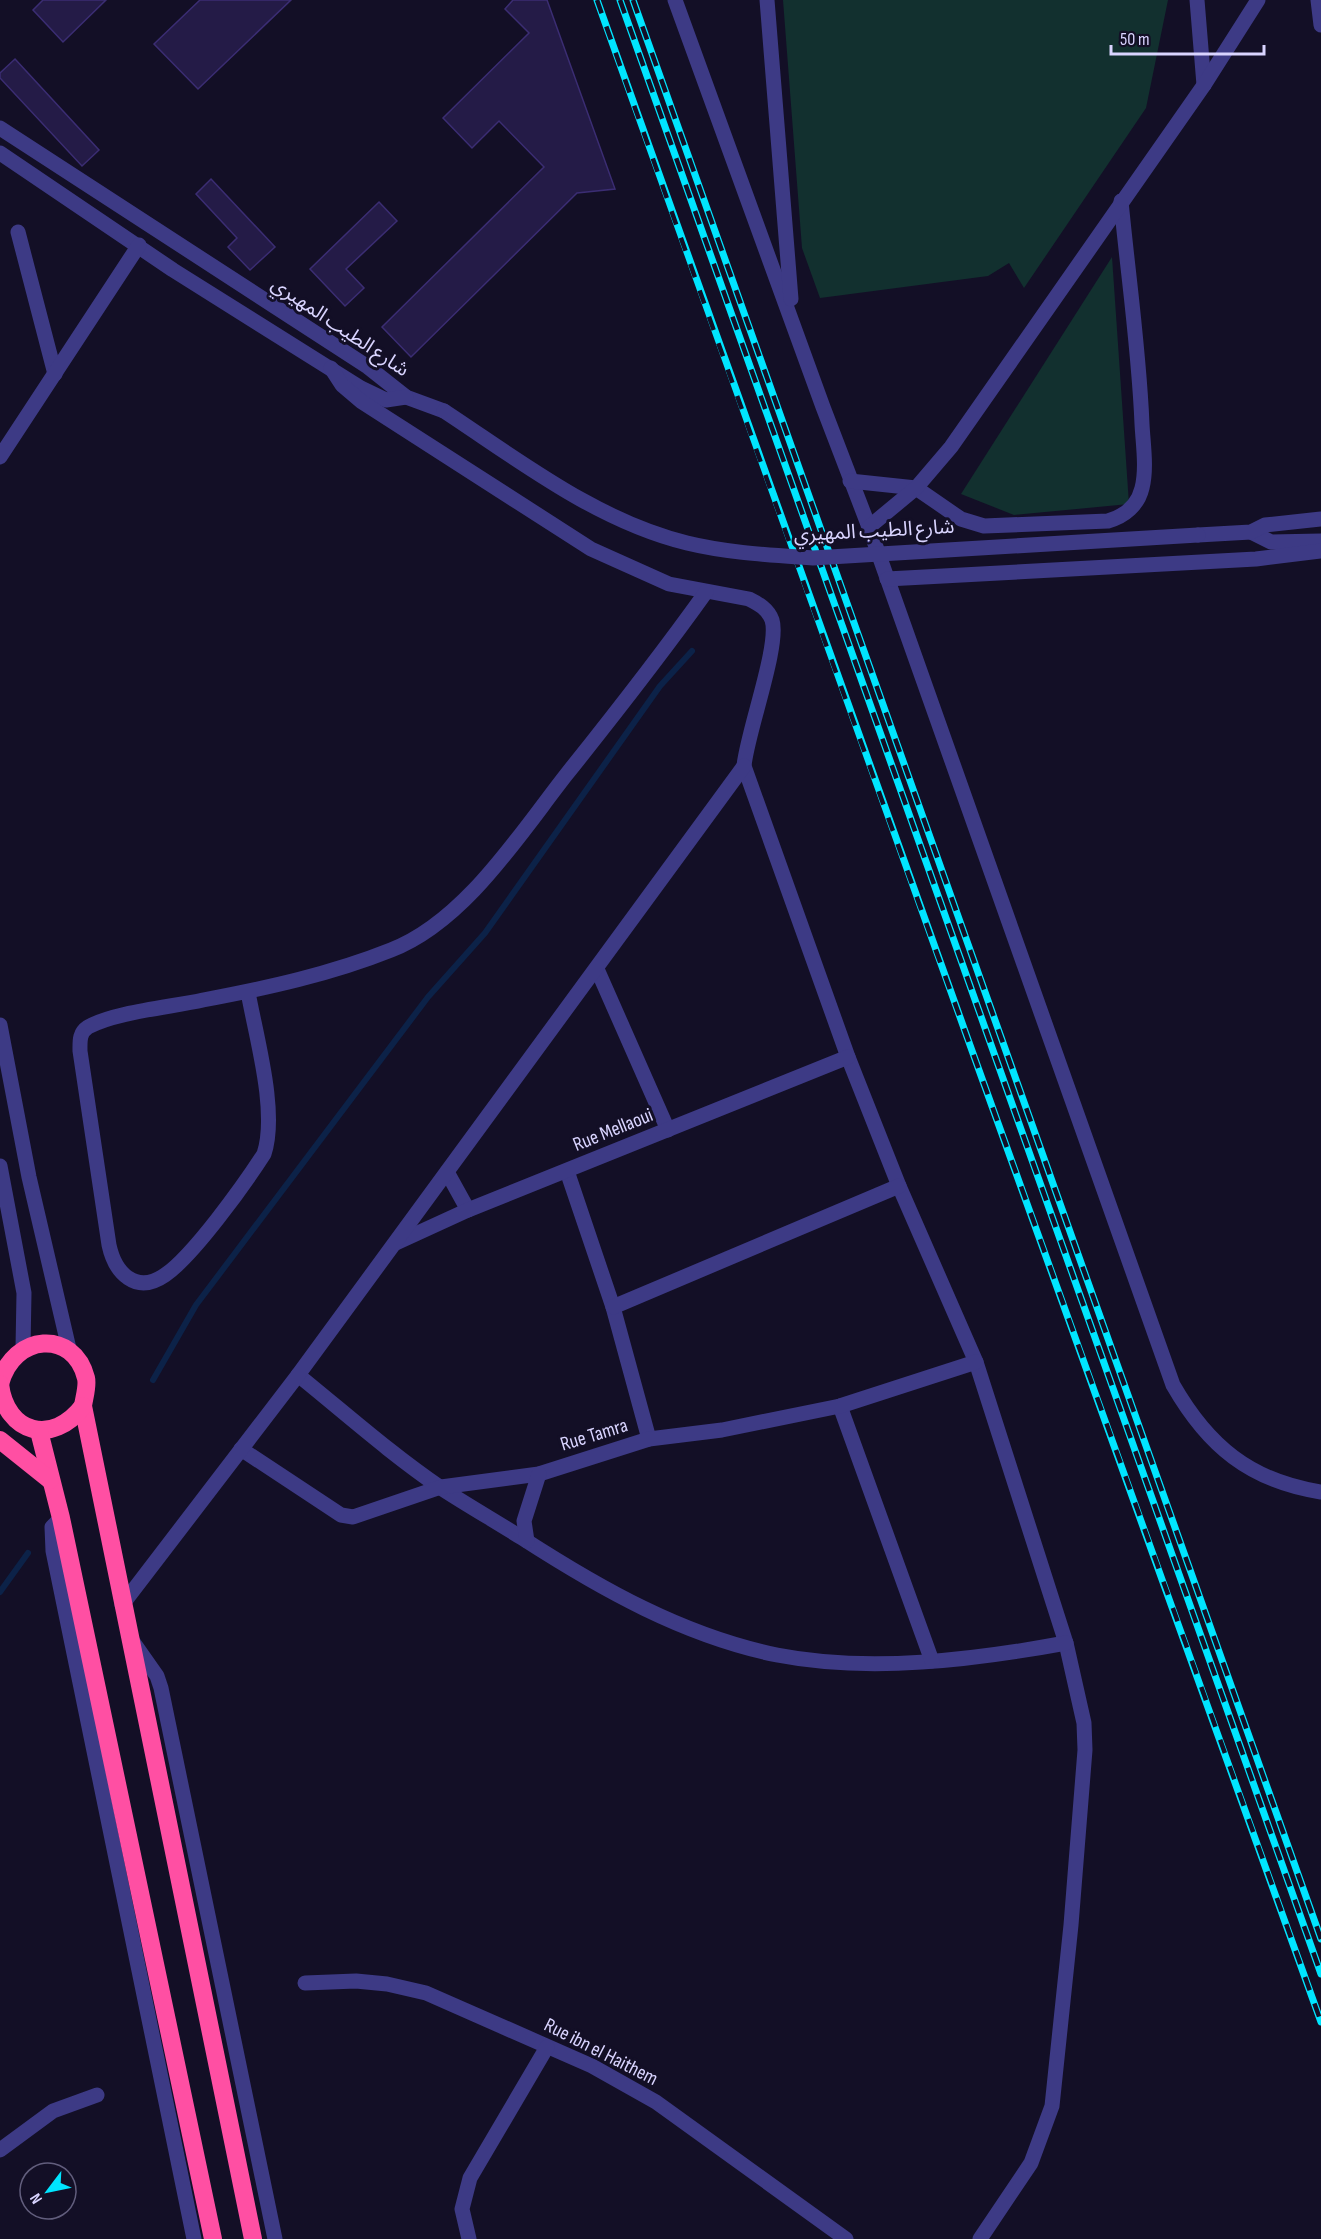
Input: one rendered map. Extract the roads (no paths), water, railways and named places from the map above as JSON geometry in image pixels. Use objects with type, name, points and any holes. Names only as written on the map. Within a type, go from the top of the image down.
[{"type":"highway","points":[[82,1406],[72,1420],[57,1429],[39,1431],[16,1421],[4,1412],[0,1384],[12,1354],[39,1344],[56,1345],[70,1353],[81,1365],[87,1381],[82,1406],[253,2239]]},
{"type":"highway","points":[[39,1431],[61,1518],[213,2239]]},
{"type":"highway","points":[[0,1440],[50,1480]]},
{"type":"street","points":[[675,0],[869,527],[1173,1385],[1197,1424],[1249,1469],[1268,1479],[1297,1488],[1321,1492]]},
{"type":"street","points":[[767,0],[792,317]]},
{"type":"street","points":[[1197,0],[1203,85]]},
{"type":"street","points":[[869,527],[916,488],[962,432],[1203,85],[1258,0]]},
{"type":"street","points":[[1318,0],[1321,25]]},
{"type":"street","name":"شارع الطيب المهيري","points":[[0,128],[169,240],[368,367],[405,397],[444,411],[589,505],[641,528],[687,543],[753,554],[813,558],[1251,532]]},
{"type":"street","name":"شارع الطيب المهيري","points":[[0,153],[173,270],[331,368],[386,400],[405,397]]},
{"type":"street","points":[[850,480],[916,488],[961,519],[984,526],[1108,521],[1123,515],[1135,503],[1142,488],[1144,463],[1142,402],[1121,201]]},
{"type":"street","points":[[18,232],[55,374]]},
{"type":"street","points":[[0,457],[139,245]]},
{"type":"street","points":[[122,1605],[298,1375],[744,766],[752,722],[772,648],[772,622],[760,604],[748,599],[669,584],[573,538],[362,402],[342,385],[331,368]]},
{"type":"street","points":[[1251,532],[1265,525],[1321,519]]},
{"type":"street","points":[[1251,532],[1271,542],[1321,541]]},
{"type":"street","points":[[887,579],[1256,559],[1321,551]]},
{"type":"street","points":[[248,992],[268,1111],[269,1134],[264,1154],[174,1269],[152,1281],[131,1279],[122,1274],[112,1259],[80,1051],[81,1035],[89,1027],[113,1018],[248,992],[338,969],[394,949],[431,928],[448,914],[492,868],[663,653],[706,592]]},
{"type":"street","points":[[744,766],[848,1057],[900,1186],[976,1362],[1066,1643],[1084,1723],[1085,1750],[1071,1924],[1052,2106],[1031,2163],[980,2239]]},
{"type":"street","points":[[597,969],[668,1130]]},
{"type":"street","points":[[0,1025],[29,1177],[70,1353]]},
{"type":"street","name":"Rue Mellaoui","points":[[394,1244],[468,1210],[848,1057]]},
{"type":"street","points":[[0,1166],[24,1293],[12,1354]]},
{"type":"street","points":[[567,1171],[613,1307],[649,1439]]},
{"type":"street","points":[[447,1172],[468,1210]]},
{"type":"street","points":[[613,1307],[900,1186]]},
{"type":"street","name":"Rue Tamra","points":[[241,1449],[341,1515],[353,1517],[441,1487],[539,1474],[649,1439],[722,1430],[840,1406],[976,1362]]},
{"type":"street","points":[[298,1375],[441,1487],[599,1587],[674,1623],[731,1643],[778,1655],[827,1660],[932,1661],[987,1658],[1066,1643]]},
{"type":"street","points":[[840,1406],[932,1661]]},
{"type":"street","points":[[527,1541],[524,1521],[539,1474]]},
{"type":"street","points":[[61,1518],[51,1527],[53,1551],[194,2239]]},
{"type":"street","points":[[128,1635],[157,1676],[161,1688],[275,2239]]},
{"type":"street","name":"Rue ibn el Haithem","points":[[305,1983],[356,1981],[387,1984],[426,1993],[592,2066],[656,2102],[846,2239]]},
{"type":"street","points":[[469,2239],[462,2209],[470,2178],[547,2046]]},
{"type":"street","points":[[0,2150],[53,2111],[97,2095]]},
{"type":"waterway","points":[[153,1380],[196,1305],[428,997],[485,933],[660,686],[692,651]]},
{"type":"waterway","points":[[0,1592],[28,1553]]},
{"type":"railway","points":[[597,0],[776,506],[1321,2022]]},
{"type":"railway","points":[[620,0],[1321,1974]]},
{"type":"railway","points":[[633,0],[1321,1939]]}]
